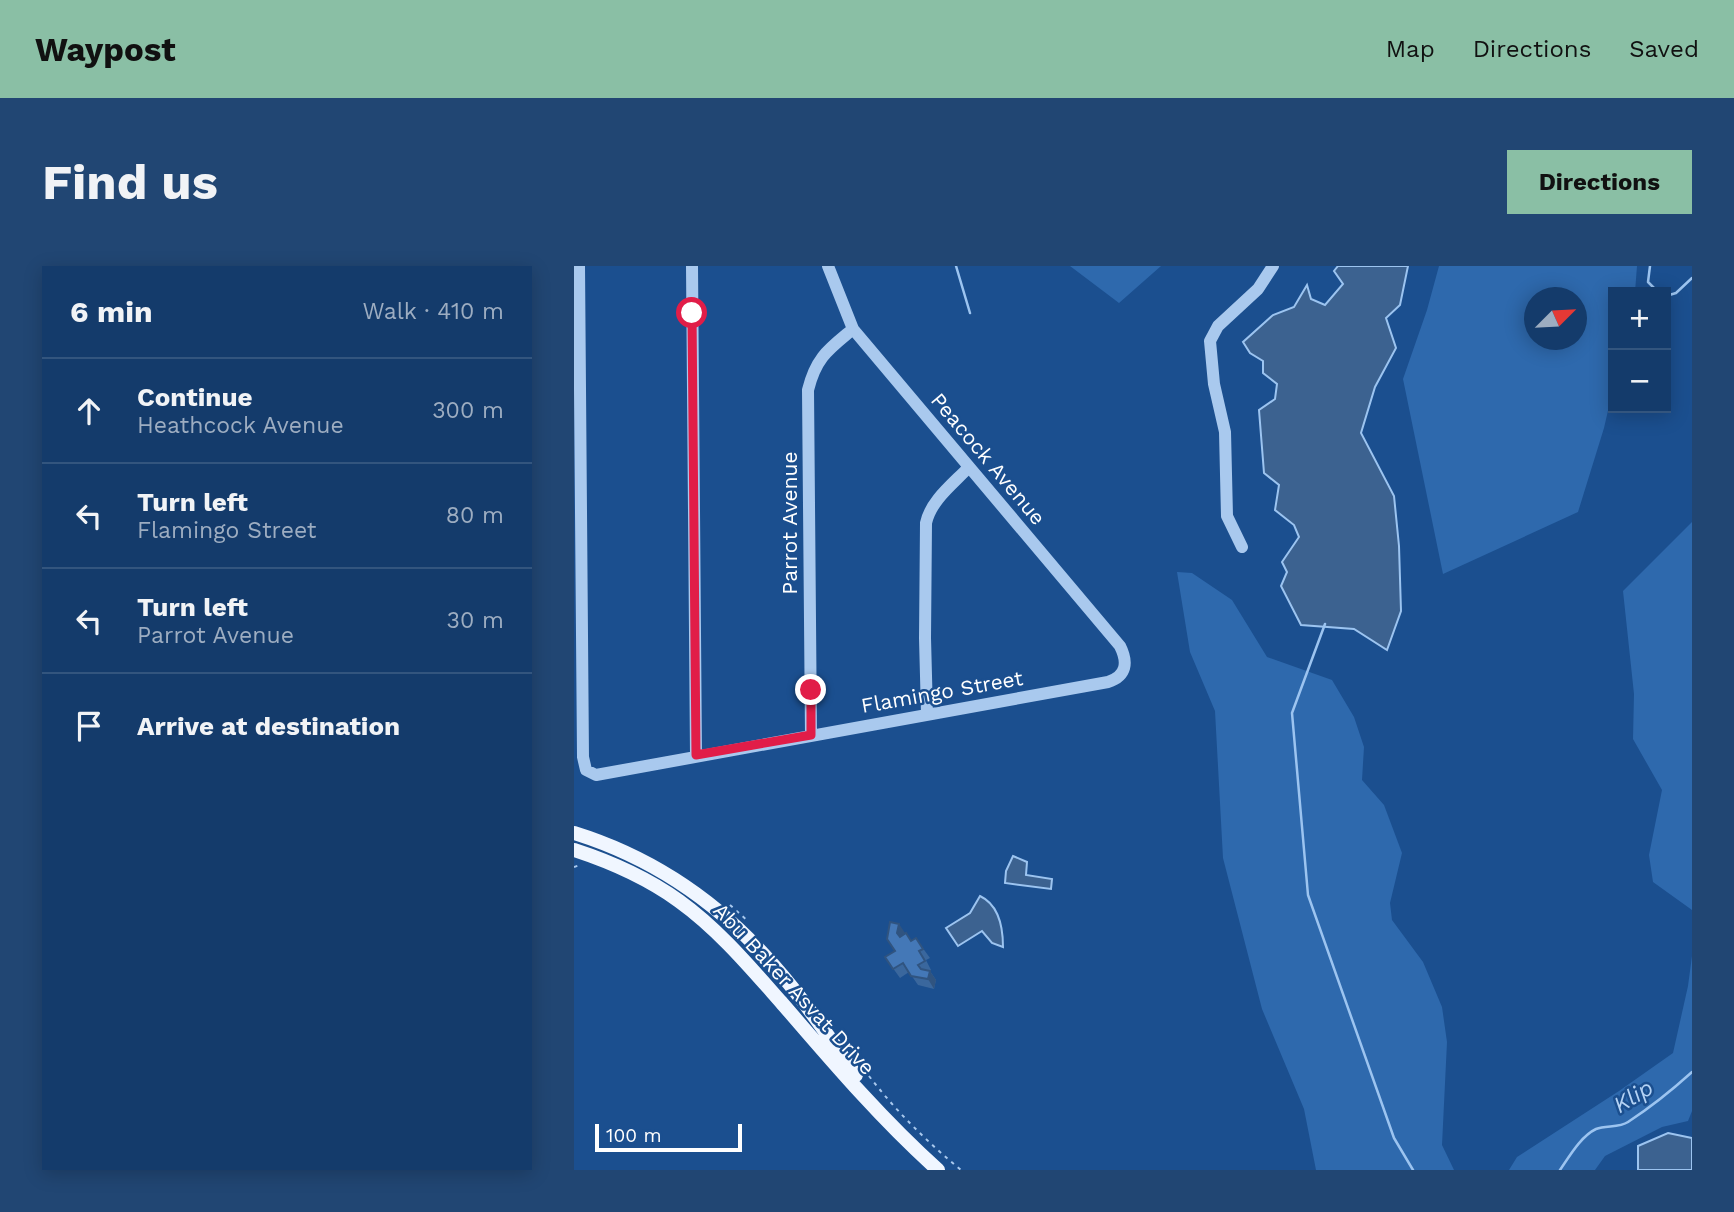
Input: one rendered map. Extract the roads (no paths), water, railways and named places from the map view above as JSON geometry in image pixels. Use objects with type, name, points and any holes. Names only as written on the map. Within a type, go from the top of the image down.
[{"type":"main road","name":"Abu Baker Asvat Drive","points":[[577,832],[608,844],[666,874],[715,908],[779,972],[899,1132]]},
{"type":"main road","name":"Abu Baker Asvat Drive","points":[[574,850],[603,859],[658,887],[680,901],[719,935],[899,1132],[938,1170]]},
{"type":"main road","points":[[578,864],[583,859],[603,859]]},
{"type":"street","points":[[578,656],[579,266]]},
{"type":"street","points":[[692,266],[696,755]]},
{"type":"street","name":"Peacock Avenue","points":[[828,266],[853,329],[1121,646],[1126,662],[1125,670]]},
{"type":"street","points":[[1242,547],[1227,516],[1225,432],[1214,384],[1210,341],[1218,326],[1258,289],[1273,266]]},
{"type":"street","name":"Parrot Avenue","points":[[811,735],[808,390],[812,373],[822,355],[853,329]]},
{"type":"street","points":[[926,714],[926,523],[935,503],[969,467]]},
{"type":"street","name":"Flamingo Street","points":[[578,656],[583,764],[590,773],[603,774],[1108,682],[1122,676],[1125,670]]},
{"type":"waterway","points":[[956,266],[970,313]]},
{"type":"waterway","points":[[1650,266],[1648,282],[1653,287]]},
{"type":"waterway","points":[[1671,294],[1692,278]]},
{"type":"waterway","points":[[1325,624],[1292,713],[1308,895],[1394,1138],[1413,1170]]},
{"type":"waterway","name":"Klip","points":[[1560,1170],[1576,1147],[1591,1132],[1628,1122],[1692,1072]]}]
